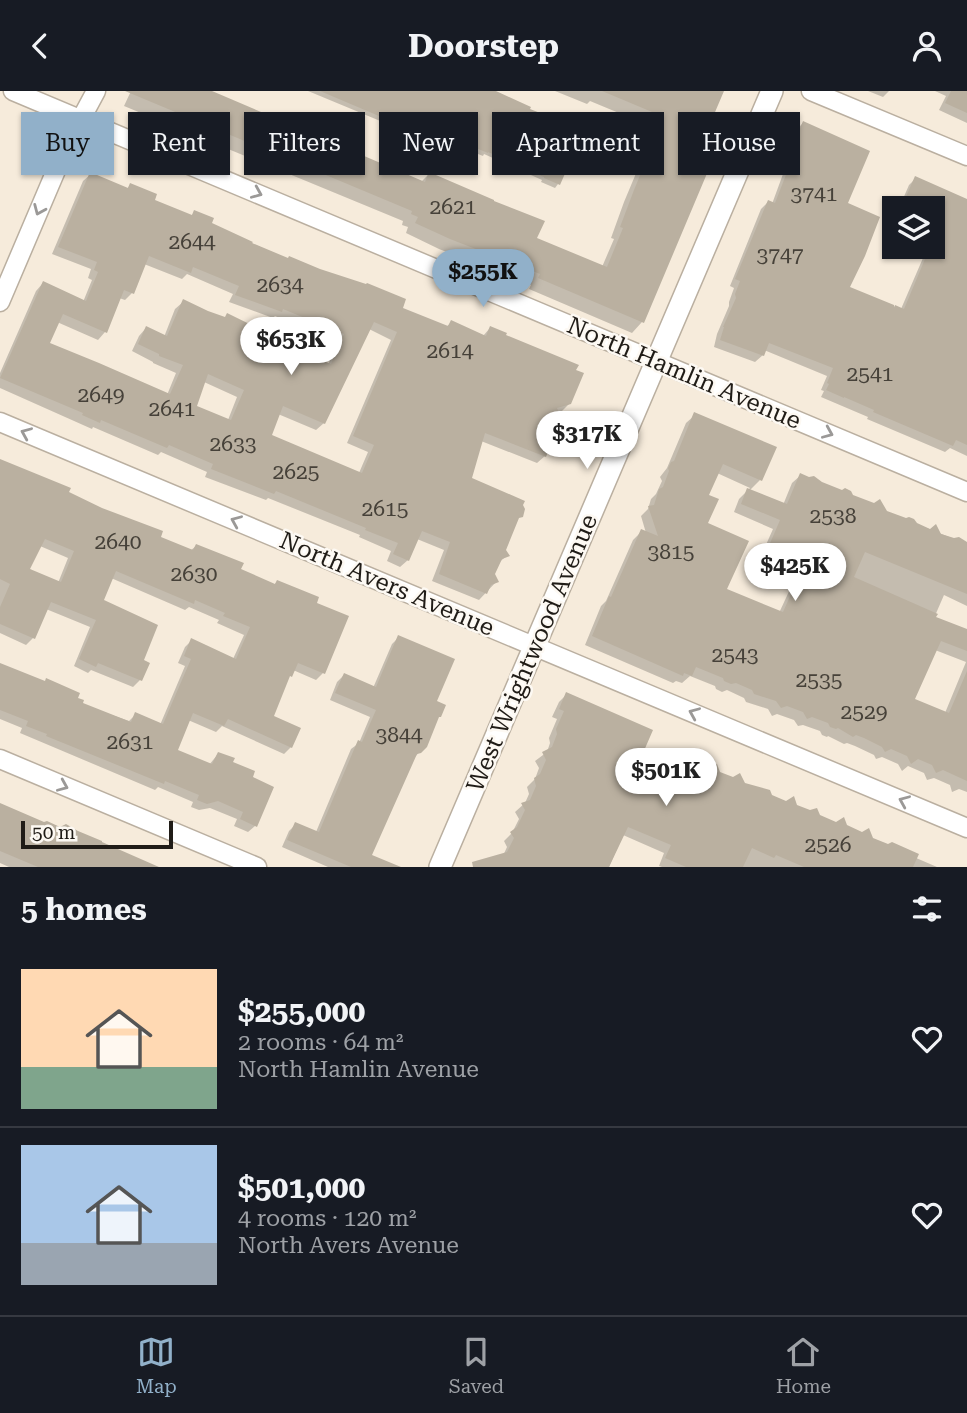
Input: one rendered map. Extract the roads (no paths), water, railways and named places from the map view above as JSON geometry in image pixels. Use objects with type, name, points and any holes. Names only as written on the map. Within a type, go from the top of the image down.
[{"type":"street","name":"North Hamlin Avenue","points":[[13,91],[62,112]]},
{"type":"street","points":[[85,112],[96,91]]},
{"type":"street","name":"West Wrightwood Avenue","points":[[440,867],[772,91]]},
{"type":"street","points":[[811,91],[967,156]]},
{"type":"street","name":"North Hamlin Avenue","points":[[114,134],[967,492]]},
{"type":"street","points":[[0,302],[54,175]]},
{"type":"street","name":"North Avers Avenue","points":[[0,422],[967,828]]},
{"type":"street","points":[[0,759],[257,867]]}]
